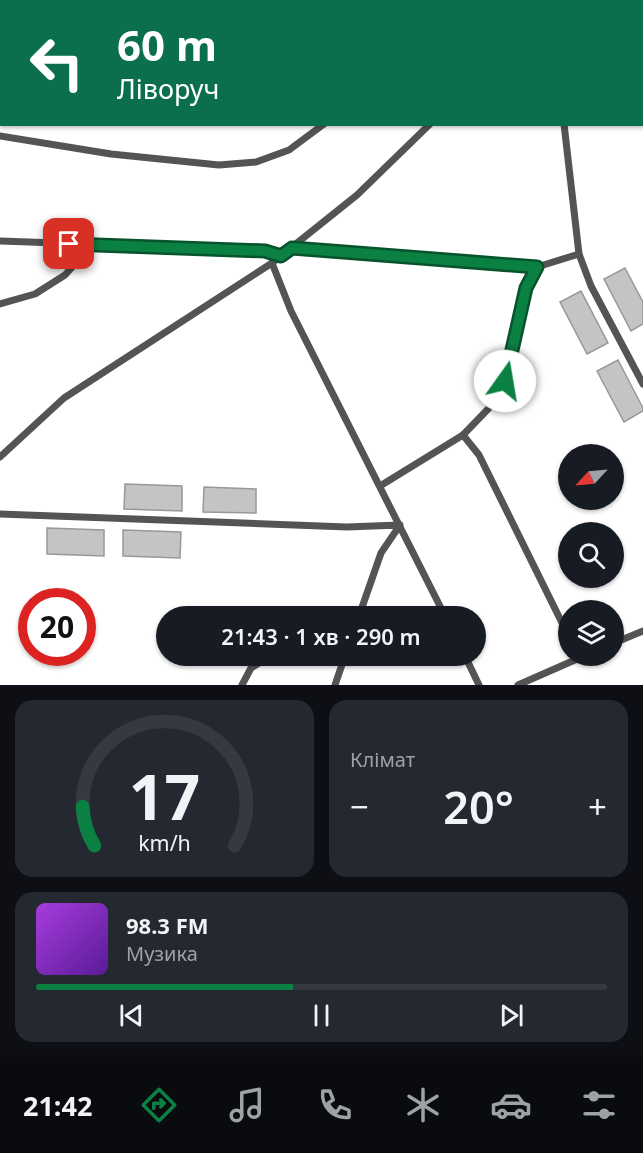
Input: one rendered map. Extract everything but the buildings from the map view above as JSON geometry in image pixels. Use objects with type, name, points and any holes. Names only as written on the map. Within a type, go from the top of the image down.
[{"type":"lane","points":[[0,136],[111,154],[219,165],[256,162],[289,150],[321,126]]},
{"type":"lane","points":[[0,457],[64,398],[292,248],[357,195],[428,126]]},
{"type":"lane","points":[[564,126],[579,254],[591,286],[643,384]]},
{"type":"lane","points":[[0,241],[265,251],[281,256]]},
{"type":"lane","points":[[0,304],[35,294],[65,275],[92,245]]},
{"type":"lane","points":[[292,248],[537,267],[579,254]]},
{"type":"lane","points":[[272,263],[291,311],[440,606]]},
{"type":"lane","points":[[380,486],[463,435],[489,408],[505,381],[526,288],[537,267]]},
{"type":"lane","points":[[463,435],[479,455],[558,615]]},
{"type":"lane","points":[[0,514],[347,527],[400,525]]},
{"type":"lane","points":[[362,606],[381,553],[400,525]]},
{"type":"lane","points":[[624,639],[643,631]]},
{"type":"lane","points":[[242,685],[251,669],[255,666]]},
{"type":"lane","points":[[335,685],[342,666]]},
{"type":"lane","points":[[470,666],[479,685]]},
{"type":"lane","points":[[518,685],[559,666]]},
{"type":"route","points":[[69,244],[232,249],[265,251],[281,256],[292,248],[537,267],[526,288],[505,381]]}]
